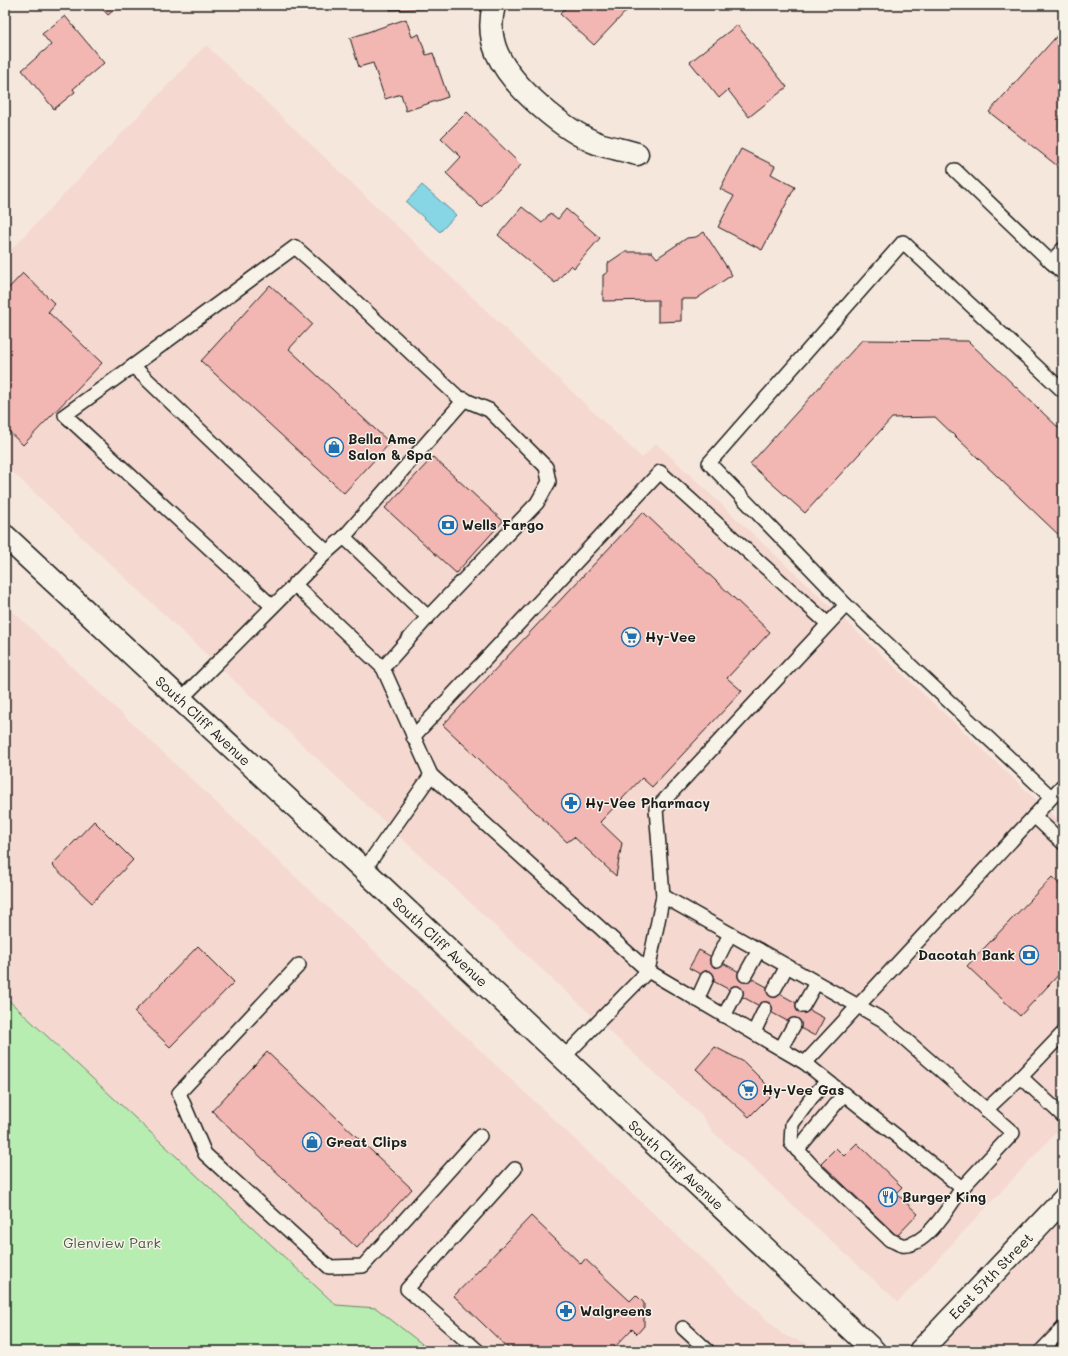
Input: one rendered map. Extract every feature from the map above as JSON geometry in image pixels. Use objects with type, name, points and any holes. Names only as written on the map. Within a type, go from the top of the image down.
[{"type":"main road","points":[[494,5],[491,18],[493,40],[504,67],[516,82],[542,108],[568,128],[598,143],[637,154]]},
{"type":"main road","name":"South Cliff Avenue","points":[[5,536],[364,870],[874,1351]]},
{"type":"main road","name":"East 57th Street","points":[[920,1351],[1063,1200]]},
{"type":"lane","points":[[954,170],[1063,273]]},
{"type":"lane","points":[[1052,798],[846,605],[709,463],[903,242],[1063,391]]},
{"type":"lane","points":[[272,606],[65,415],[295,247],[336,283],[458,397],[489,410],[546,467],[549,482],[537,503],[428,617],[383,668]]},
{"type":"lane","points":[[1051,262],[1063,249]]},
{"type":"lane","points":[[132,366],[326,552]]},
{"type":"lane","points":[[180,700],[326,552],[344,537],[465,399]]},
{"type":"lane","points":[[414,737],[660,472],[828,624]]},
{"type":"lane","points":[[344,537],[428,617]]},
{"type":"lane","points":[[294,584],[383,668],[431,775],[648,971],[805,1063],[962,1188]]},
{"type":"lane","points":[[563,1058],[648,971],[663,896],[656,809],[846,605]]},
{"type":"lane","points":[[364,870],[431,775]]},
{"type":"lane","points":[[805,1063],[1063,785]]},
{"type":"lane","points":[[1034,816],[1063,843]]},
{"type":"lane","points":[[663,896],[883,1020],[1013,1134],[962,1188],[933,1229],[917,1242],[903,1245],[890,1240],[817,1171],[791,1143],[792,1124],[812,1097],[828,1080]]},
{"type":"lane","points":[[717,960],[730,934]]},
{"type":"lane","points":[[745,975],[759,950]]},
{"type":"lane","points":[[299,965],[179,1093],[205,1154],[329,1266],[363,1266],[480,1136]]},
{"type":"lane","points":[[774,990],[787,966]]},
{"type":"lane","points":[[697,1000],[707,978]]},
{"type":"lane","points":[[803,1006],[816,982]]},
{"type":"lane","points":[[724,1016],[736,993]]},
{"type":"lane","points":[[754,1032],[765,1009]]},
{"type":"lane","points":[[781,1048],[794,1025]]},
{"type":"lane","points":[[986,1110],[1021,1077],[1063,1033]]},
{"type":"lane","points":[[1021,1077],[1063,1116]]},
{"type":"lane","points":[[797,1150],[844,1094]]},
{"type":"lane","points":[[478,1351],[407,1289],[515,1169]]},
{"type":"lane","points":[[684,1328],[708,1351]]},
{"type":"lane","points":[[1041,1351],[1063,1328]]},
{"type":"shaded area","points":[[206,45],[642,458],[656,443],[1063,825],[1063,1125],[898,1302],[713,1132],[702,1116],[512,942],[5,465],[5,256]]},
{"type":"shaded area","points":[[5,604],[782,1334],[806,1343],[815,1351],[430,1351],[376,1308],[336,1305],[5,997]]},
{"type":"shaded area","points":[[1063,1219],[1063,1351],[937,1351]]},
{"type":"green space","name":"Glenview Park","points":[[5,997],[336,1305],[376,1308],[431,1351],[5,1351]]},
{"type":"water","points":[[422,185],[456,215],[440,232],[406,202]]},
{"type":"building","points":[[99,5],[120,5],[108,15]]},
{"type":"building","points":[[390,5],[438,5],[439,8],[390,10]]},
{"type":"building","points":[[568,5],[632,5],[594,45],[560,14]]},
{"type":"building","points":[[65,16],[104,63],[73,89],[75,92],[54,109],[22,70],[51,45],[42,34]]},
{"type":"building","points":[[406,19],[412,37],[419,34],[426,55],[433,53],[448,97],[406,111],[401,94],[385,99],[373,63],[359,67],[350,38]]},
{"type":"building","points":[[737,25],[787,87],[749,117],[728,90],[719,98],[690,62]]},
{"type":"building","points":[[1063,29],[1063,164],[1060,168],[989,112]]},
{"type":"building","points":[[467,112],[521,165],[481,207],[446,173],[461,157],[441,138]]},
{"type":"building","points":[[741,149],[775,166],[771,174],[795,187],[762,250],[718,227],[734,196],[720,189]]},
{"type":"building","points":[[522,207],[542,223],[550,213],[558,219],[566,209],[600,238],[574,268],[571,265],[555,283],[498,235]]},
{"type":"building","points":[[704,232],[732,275],[696,299],[681,299],[681,321],[658,322],[658,300],[603,301],[603,275],[608,272],[608,263],[624,252],[652,252],[657,258],[687,238],[696,237]]},
{"type":"building","points":[[23,273],[55,304],[48,312],[102,363],[23,445],[5,428],[5,292]]},
{"type":"building","points":[[270,285],[312,324],[289,349],[390,443],[344,493],[201,361]]},
{"type":"building","points":[[862,340],[968,341],[1063,432],[1063,539],[935,417],[892,418],[805,513],[750,464]]},
{"type":"building","points":[[433,457],[503,521],[456,573],[385,508]]},
{"type":"building","points":[[643,512],[770,632],[727,678],[742,691],[652,787],[642,778],[600,822],[622,843],[616,876],[574,837],[567,842],[443,725]]},
{"type":"building","points":[[94,821],[133,860],[92,903],[52,865]]},
{"type":"building","points":[[1052,877],[1063,888],[1063,970],[1020,1016],[967,966]]},
{"type":"building","points":[[198,946],[234,982],[170,1047],[134,1012]]},
{"type":"building","points":[[699,950],[824,1018],[815,1036],[689,968]]},
{"type":"building","points":[[715,1047],[744,1062],[774,1092],[749,1117],[696,1069]]},
{"type":"building","points":[[267,1052],[412,1189],[357,1248],[212,1111]]},
{"type":"building","points":[[857,1143],[902,1187],[896,1193],[918,1214],[897,1236],[821,1163],[836,1148],[844,1156]]},
{"type":"building","name":"Walgreens","points":[[531,1216],[581,1264],[585,1259],[630,1301],[636,1295],[644,1303],[644,1326],[637,1334],[632,1329],[611,1351],[511,1351],[454,1296]]},
{"type":"place","name":"Bella Ame Salon & Spa","points":[[334,447]]},
{"type":"place","name":"Wells Fargo","points":[[448,525]]},
{"type":"place","name":"Hy-Vee","points":[[631,637]]},
{"type":"place","name":"Hy-Vee Pharmacy","points":[[571,803]]},
{"type":"place","name":"Dacotah Bank","points":[[1029,955]]},
{"type":"place","name":"Hy-Vee Gas","points":[[748,1090]]},
{"type":"place","name":"Great Clips","points":[[312,1142]]},
{"type":"place","name":"Burger King","points":[[888,1197]]},
{"type":"place","name":"Walgreens","points":[[566,1311]]}]
